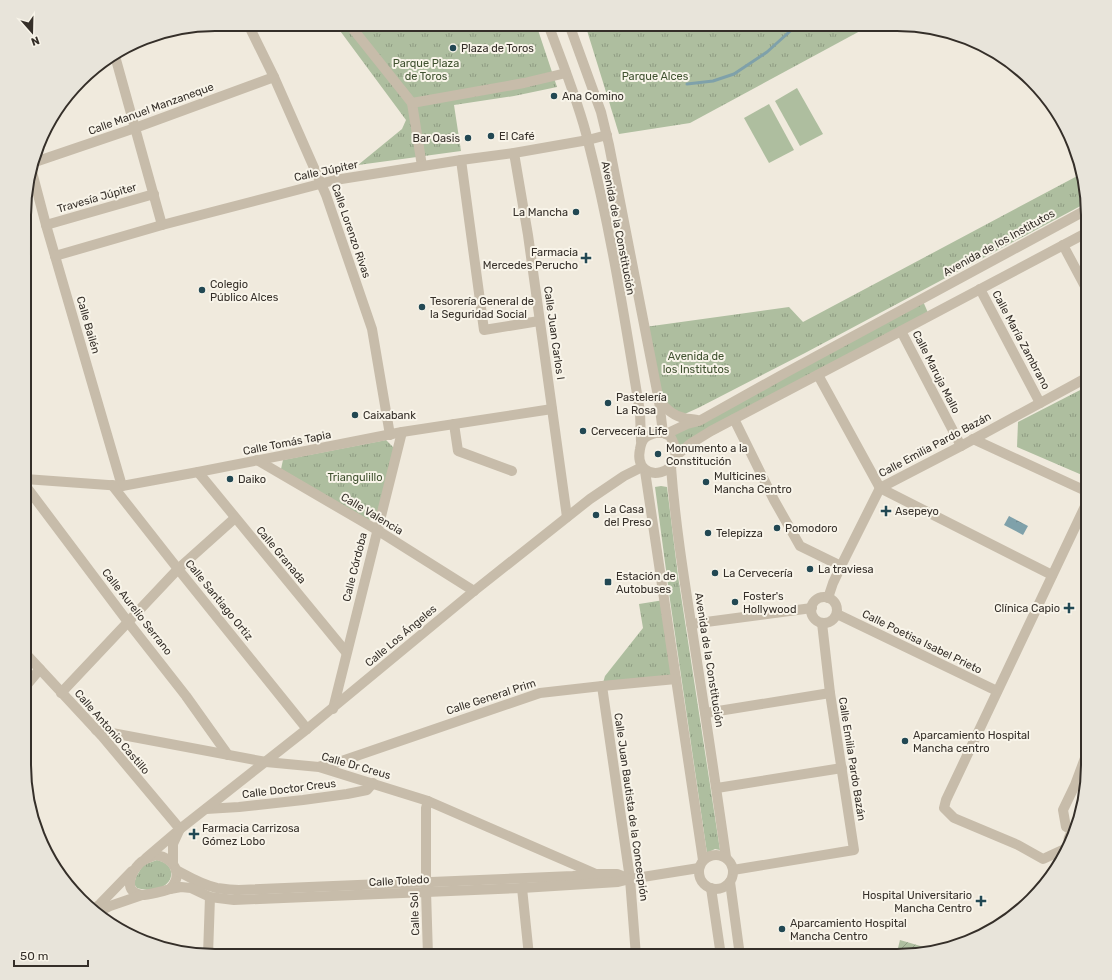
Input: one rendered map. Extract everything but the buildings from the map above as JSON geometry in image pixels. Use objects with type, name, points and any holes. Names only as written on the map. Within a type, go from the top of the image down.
[{"type":"street","name":"Calle Lorenzo Rivas","points":[[251,31],[274,77],[329,203],[372,329],[390,435]]},
{"type":"street","points":[[355,31],[412,103],[422,166]]},
{"type":"street","name":"Avenida de la Constitución","points":[[551,31],[588,140],[607,222],[640,412],[641,441]]},
{"type":"street","name":"Avenida de la Constitución","points":[[572,31],[601,112],[607,135],[665,434]]},
{"type":"street","points":[[116,60],[162,225]]},
{"type":"street","points":[[412,103],[524,83],[566,73]]},
{"type":"street","name":"Calle Manuel Manzaneque","points":[[39,161],[135,128],[274,77]]},
{"type":"street","name":"Calle Júpiter","points":[[55,256],[162,225],[321,183],[422,166],[514,153],[588,140],[607,135]]},
{"type":"street","name":"Calle Juan Carlos I","points":[[514,153],[528,235],[567,516]]},
{"type":"street","points":[[461,160],[484,330],[540,321]]},
{"type":"street","name":"Calle Bailén","points":[[35,182],[117,485]]},
{"type":"street","name":"Travesía Júpiter","points":[[46,225],[154,194]]},
{"type":"street","name":"Avenida de los Institutos","points":[[665,434],[687,424],[699,421],[793,368],[1081,213]]},
{"type":"street","points":[[644,469],[658,473],[663,472],[671,467],[677,455],[690,444],[711,431],[1081,236]]},
{"type":"street","points":[[1063,245],[1081,279]]},
{"type":"street","name":"Calle María Zambrano","points":[[980,289],[1040,403]]},
{"type":"street","points":[[922,299],[930,316]]},
{"type":"street","name":"Calle Maruja Mallo","points":[[901,331],[960,446]]},
{"type":"street","points":[[818,375],[880,488],[1052,575]]},
{"type":"street","name":"Calle Emilia Pardo Bazán","points":[[828,598],[841,566],[880,488],[1081,381]]},
{"type":"street","points":[[659,401],[670,412],[678,417],[685,419],[692,418],[699,421]]},
{"type":"street","name":"Calle Tomás Tapia","points":[[31,479],[117,485],[198,472],[402,432],[552,409]]},
{"type":"street","points":[[734,419],[774,500],[800,546],[841,566]]},
{"type":"street","points":[[454,424],[458,451],[512,471]]},
{"type":"street","name":"Calle Córdoba","points":[[333,709],[402,432]]},
{"type":"street","points":[[677,455],[676,446],[670,436],[665,434],[656,433],[649,435],[641,441],[639,454],[644,469],[676,679],[701,864],[699,876],[702,881],[711,888],[721,888],[730,882]]},
{"type":"street","points":[[973,439],[1081,489]]},
{"type":"street","name":"Calle Valencia","points":[[257,460],[377,530],[474,591]]},
{"type":"street","name":"Avenida de la Constitución","points":[[671,467],[673,496],[691,624],[706,713],[726,857]]},
{"type":"street","name":"Calle Los Ángeles","points":[[97,906],[143,861],[180,829],[333,709],[474,591],[567,516],[624,476],[644,469]]},
{"type":"street","name":"Calle Granada","points":[[198,472],[346,652]]},
{"type":"street","name":"Calle Santiago Ortiz","points":[[117,485],[178,569],[307,729]]},
{"type":"street","name":"Calle Aurelio Serrano","points":[[31,494],[186,696],[228,755]]},
{"type":"street","points":[[1059,852],[1043,859],[1018,845],[954,818],[944,808],[946,800],[1081,515]]},
{"type":"street","points":[[61,693],[178,569],[235,518]]},
{"type":"street","points":[[828,598],[833,600],[836,604],[837,614],[833,620],[822,623],[814,618],[811,611],[814,603],[818,599],[828,598]]},
{"type":"street","points":[[691,624],[812,608]]},
{"type":"street","name":"Calle Poetisa Isabel Prieto","points":[[837,614],[997,691]]},
{"type":"street","name":"Calle Emilia Pardo Bazán","points":[[733,870],[854,850],[830,693],[822,623]]},
{"type":"street","name":"Calle Antonio Castillo","points":[[31,660],[96,730],[180,829]]},
{"type":"street","points":[[31,680],[40,669]]},
{"type":"street","name":"Calle General Prim","points":[[319,767],[540,693],[676,679]]},
{"type":"street","name":"Calle Juan Bautista de la Concecpión","points":[[602,686],[630,879],[635,949]]},
{"type":"street","points":[[706,713],[830,693]]},
{"type":"street","name":"Calle Dr Creus","points":[[96,730],[266,762],[319,767],[428,801],[596,874]]},
{"type":"street","points":[[716,788],[842,768]]},
{"type":"street","points":[[1070,828],[1066,827],[1063,810],[1075,786],[1081,769]]},
{"type":"street","name":"Calle Doctor Creus","points":[[206,809],[271,804],[347,794],[367,790],[372,783]]},
{"type":"street","name":"Calle Sol","points":[[428,801],[426,808],[428,949]]},
{"type":"street","points":[[102,910],[142,895],[170,889],[176,880],[173,844],[180,829]]},
{"type":"street","points":[[701,864],[707,857],[716,854],[726,857],[732,865],[733,870],[730,882],[739,949]]},
{"type":"street","points":[[142,895],[131,890],[129,884],[130,880],[143,861],[156,855],[166,858],[174,867]]},
{"type":"street","name":"Calle Toledo","points":[[174,867],[193,879],[208,886],[239,890],[426,887],[522,888],[618,882],[701,864]]},
{"type":"street","name":"Calle Toledo","points":[[170,889],[181,887],[190,888],[210,896],[234,900],[596,874],[617,874],[630,879]]},
{"type":"street","points":[[522,888],[528,949]]},
{"type":"street","points":[[711,888],[720,949]]},
{"type":"street","points":[[208,949],[210,896]]},
{"type":"green space","name":"Parque Plaza de Toros","points":[[340,31],[538,31],[557,87],[514,96],[454,105],[461,151],[358,165],[402,129],[406,120]]},
{"type":"green space","name":"Parque Alces","points":[[587,31],[860,31],[690,123],[619,134]]},
{"type":"green space","points":[[797,88],[823,134],[800,146],[775,101]]},
{"type":"green space","points":[[769,104],[794,150],[769,163],[744,118]]},
{"type":"green space","name":"Avenida de los Institutos","points":[[1077,176],[1081,206],[805,353],[698,408],[678,417],[659,401],[645,327],[789,307],[803,322]]},
{"type":"green space","points":[[922,299],[929,315],[677,455],[670,436]]},
{"type":"green space","points":[[1081,390],[1081,475],[1017,447],[1018,422]]},
{"type":"green space","name":"Triangulillo","points":[[386,440],[394,448],[376,518],[368,520],[281,469],[283,460]]},
{"type":"green space","points":[[655,487],[667,487],[678,576],[720,850],[715,849],[707,853]]},
{"type":"green space","points":[[664,600],[676,679],[602,686],[605,676],[643,628],[639,604]]},
{"type":"green space","points":[[157,860],[163,862],[170,869],[171,877],[169,881],[157,889],[148,890],[137,888],[134,884],[143,865]]},
{"type":"green space","points":[[900,940],[923,947],[909,949],[898,949]]},
{"type":"water","points":[[1009,516],[1028,526],[1023,535],[1004,525]]},
{"type":"waterway","points":[[687,84],[713,81],[734,74],[767,52],[790,31]]},
{"type":"place","name":"Plaza de Toros","points":[[453,48]]},
{"type":"place","name":"Ana Comino","points":[[554,96]]},
{"type":"place","name":"El Café","points":[[491,136]]},
{"type":"place","name":"Bar Oasis","points":[[468,138]]},
{"type":"place","name":"La Mancha","points":[[576,212]]},
{"type":"place","name":"Farmacia Mercedes Perucho","points":[[586,258]]},
{"type":"place","name":"Colegio Público Alces","points":[[202,290]]},
{"type":"place","name":"Tesorería General de la Seguridad Social","points":[[422,307]]},
{"type":"place","name":"Pastelería La Rosa","points":[[608,403]]},
{"type":"place","name":"Caixabank","points":[[355,415]]},
{"type":"place","name":"Cervecería Life","points":[[583,431]]},
{"type":"place","name":"Monumento a la Constitución","points":[[658,454]]},
{"type":"place","name":"Daiko","points":[[230,479]]},
{"type":"place","name":"Multicines Mancha Centro","points":[[706,482]]},
{"type":"place","name":"Asepeyo","points":[[886,511]]},
{"type":"place","name":"La Casa del Preso","points":[[596,515]]},
{"type":"place","name":"Pomodoro","points":[[777,528]]},
{"type":"place","name":"Telepizza","points":[[708,533]]},
{"type":"place","name":"La traviesa","points":[[810,569]]},
{"type":"place","name":"La Cervecería","points":[[715,573]]},
{"type":"place","name":"Estación de Autobuses","points":[[608,582]]},
{"type":"place","name":"Foster's Hollywood","points":[[735,602]]},
{"type":"place","name":"Clínica Capio","points":[[1069,608]]},
{"type":"place","name":"Aparcamiento Hospital Mancha centro","points":[[905,741]]},
{"type":"place","name":"Farmacia Carrizosa Gómez Lobo","points":[[194,834]]},
{"type":"place","name":"Hospital Universitario Mancha Centro","points":[[981,901]]},
{"type":"place","name":"Aparcamiento Hospital Mancha Centro","points":[[782,929]]}]
